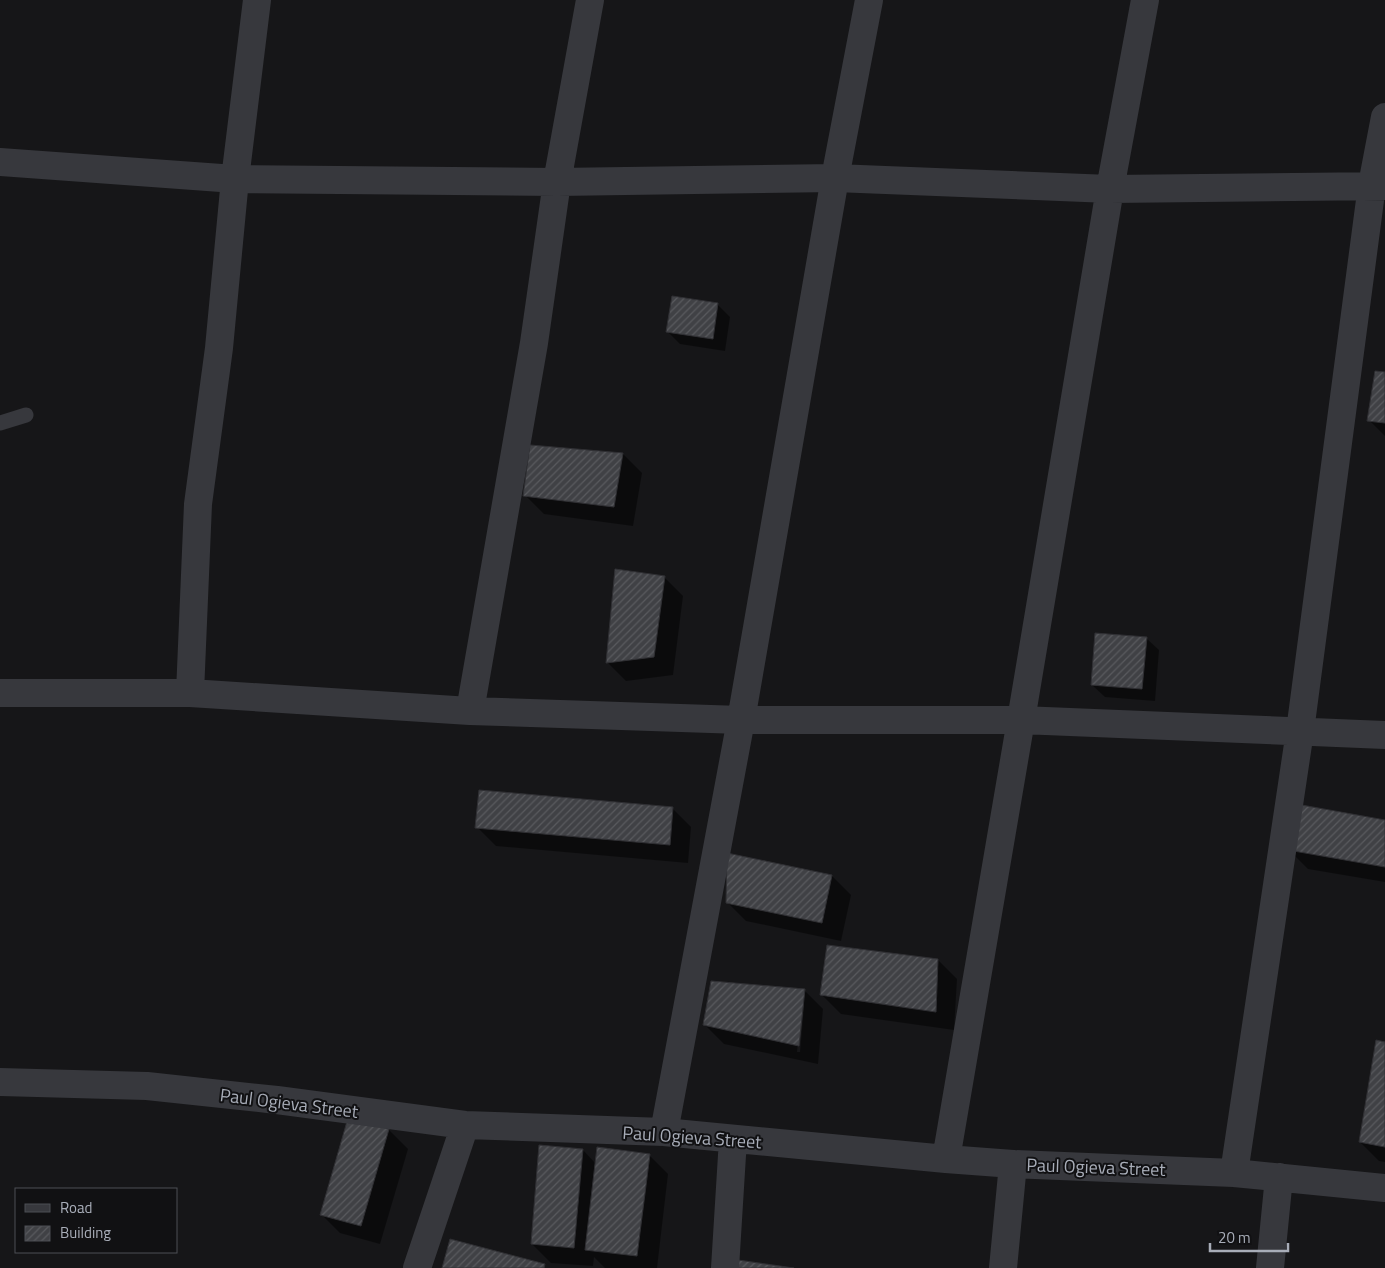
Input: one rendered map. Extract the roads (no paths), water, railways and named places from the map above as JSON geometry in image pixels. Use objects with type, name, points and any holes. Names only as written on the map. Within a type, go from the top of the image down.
[{"type":"street","points":[[190,693],[198,504],[219,348],[235,179],[257,0]]},
{"type":"street","points":[[470,711],[534,343],[557,182],[590,0]]},
{"type":"street","points":[[664,1132],[741,720],[835,178],[869,0]]},
{"type":"street","points":[[946,1158],[1110,189],[1145,0]]},
{"type":"street","points":[[1234,1172],[1379,185],[1385,117]]},
{"type":"street","points":[[0,162],[235,179],[557,182],[835,178],[1110,189],[1379,185]]},
{"type":"street","points":[[0,694],[190,693],[470,711],[741,720],[1021,720],[1385,735]]},
{"type":"street","name":"Paul Ogieva Street","points":[[0,1082],[147,1086],[277,1100],[465,1125],[664,1132],[1013,1164],[1234,1172],[1385,1188]]},
{"type":"street","points":[[417,1268],[465,1125]]},
{"type":"street","points":[[725,1268],[733,1139]]},
{"type":"street","points":[[1004,1268],[1013,1164]]},
{"type":"street","points":[[1270,1268],[1279,1177]]},
{"type":"lane","points":[[0,423],[26,414]]}]
